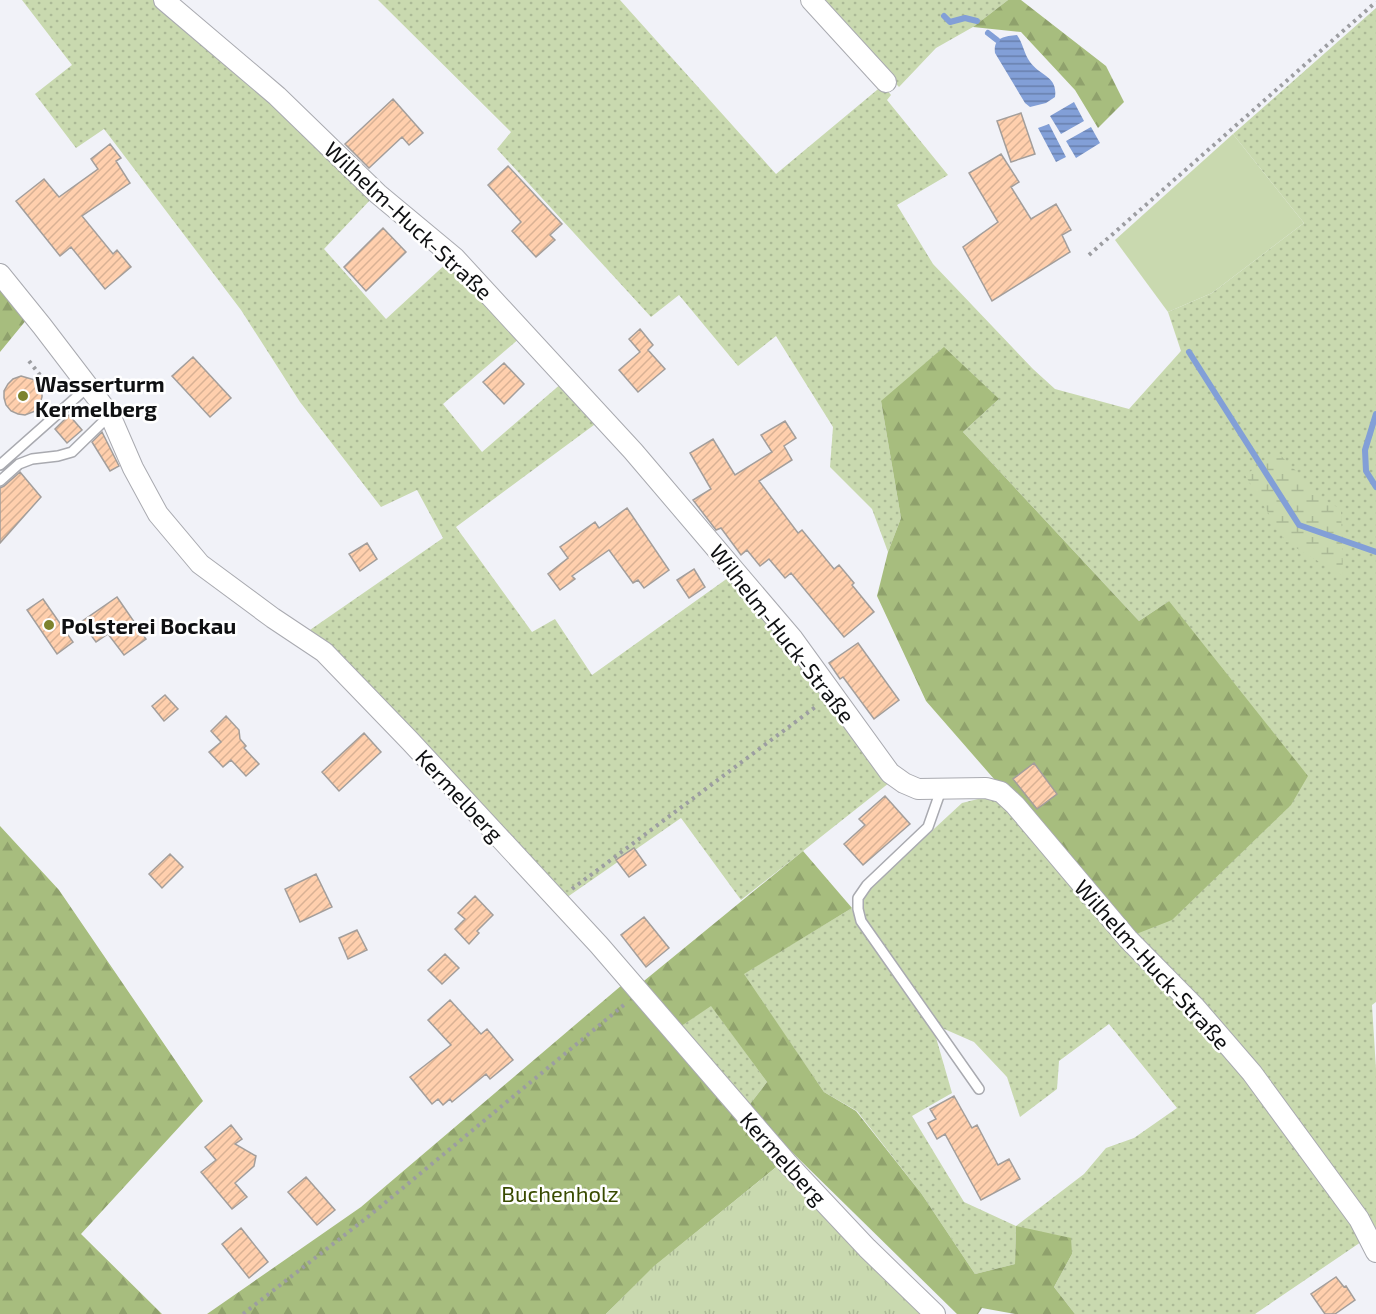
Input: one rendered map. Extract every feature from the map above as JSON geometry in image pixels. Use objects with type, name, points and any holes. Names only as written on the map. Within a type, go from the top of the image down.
[{"type":"street","name":"Wilhelm-Huck-Straße","points":[[164,0],[278,96],[378,194],[455,258],[633,451],[793,639],[890,773],[918,789],[986,788],[1000,792],[1016,805],[1128,939],[1195,1007],[1252,1073],[1359,1219],[1376,1252]]},
{"type":"street","points":[[811,0],[886,81]]},
{"type":"street","name":"Kermelberg","points":[[0,274],[110,415],[133,468],[158,514],[200,564],[324,652],[410,741],[556,900],[789,1165],[867,1248],[935,1314]]},
{"type":"lane","points":[[0,465],[89,386]]},
{"type":"lane","points":[[0,480],[19,464],[32,459],[72,452],[110,415]]},
{"type":"lane","points":[[941,790],[928,827],[867,885],[858,898],[858,909],[861,921],[979,1089]]},
{"type":"path","points":[[1089,255],[1376,2]]},
{"type":"path","points":[[29,361],[40,375]]},
{"type":"path","points":[[556,900],[833,693]]},
{"type":"path","points":[[243,1314],[369,1216],[639,992]]},
{"type":"green space","points":[[22,0],[155,0],[273,100],[372,198],[324,249],[386,319],[449,261],[521,337],[443,404],[482,452],[562,383],[598,422],[456,527],[532,632],[555,619],[592,675],[732,575],[788,643],[889,783],[741,900],[681,818],[563,900],[307,632],[443,538],[417,490],[381,507],[300,402],[241,310],[104,129],[76,148],[35,94],[72,65]]},
{"type":"green space","points":[[378,0],[620,0],[776,174],[883,85],[891,95],[887,100],[948,175],[897,205],[933,264],[1055,389],[1129,409],[1181,351],[1168,312],[1212,293],[1304,223],[1233,134],[1376,8],[1376,1002],[1372,1005],[1376,1069],[1376,1238],[1131,936],[1169,601],[1139,621],[963,432],[999,399],[881,401],[901,518],[888,552],[872,509],[830,467],[833,427],[776,336],[738,366],[679,295],[651,317],[497,149],[511,132]]},
{"type":"green space","points":[[816,0],[1008,0],[973,27],[936,48],[899,87]]},
{"type":"green space","points":[[1008,0],[1021,0],[1106,66],[1124,102],[1098,128],[1075,90],[1021,32],[973,27]]},
{"type":"green space","points":[[1233,134],[1304,223],[1212,293],[1168,312],[1115,240]]},
{"type":"green space","points":[[0,276],[32,313],[0,352]]},
{"type":"green space","points":[[944,347],[999,399],[963,432],[1139,621],[1169,601],[1308,776],[1291,805],[1172,920],[1131,936],[926,701],[877,596],[888,552],[901,518],[881,401]]},
{"type":"green space","points":[[1275,450],[1326,501],[1341,509],[1343,576],[1286,542],[1245,475]]},
{"type":"green space","points":[[986,797],[1012,810],[1249,1076],[1355,1222],[1361,1242],[1255,1314],[1075,1314],[1054,1287],[1072,1254],[1016,1227],[1015,1264],[975,1274],[921,1193],[857,1111],[824,1092],[743,974],[852,908],[858,923],[935,1034],[952,1093],[912,1116],[964,1202],[1016,1226],[1084,1174],[1106,1148],[1134,1138],[1177,1108],[1109,1024],[1059,1061],[1057,1089],[1020,1117],[1007,1077],[974,1042],[942,1028],[866,919],[863,904],[869,889],[962,803]]},
{"type":"green space","points":[[0,826],[59,890],[203,1101],[81,1234],[162,1314],[0,1314]]},
{"type":"green space","points":[[803,851],[852,908],[744,974],[824,1092],[856,1111],[921,1193],[975,1274],[1015,1264],[1016,1226],[1071,1238],[1072,1254],[1054,1287],[1075,1314],[1015,1314],[982,1308],[978,1314],[957,1314],[747,1108],[767,1082],[711,1006],[677,1029],[639,985]]},
{"type":"green space","name":"Buchenholz","points":[[622,985],[780,1164],[655,1266],[606,1314],[207,1314],[361,1207]]},
{"type":"green space","points":[[711,1005],[767,1082],[747,1108],[677,1029]]},
{"type":"green space","points":[[780,1164],[925,1314],[606,1314],[654,1266]]},
{"type":"water","points":[[1017,35],[1030,62],[1054,85],[1055,97],[1046,103],[1030,107],[1025,103],[995,53],[996,44],[1000,39]]},
{"type":"water","points":[[1074,102],[1084,121],[1061,134],[1050,116]]},
{"type":"water","points":[[1049,124],[1066,157],[1056,162],[1038,128]]},
{"type":"water","points":[[1091,127],[1100,143],[1076,158],[1066,141]]},
{"type":"building","points":[[393,99],[423,133],[409,145],[402,137],[369,168],[345,144]]},
{"type":"building","points":[[1021,113],[1035,154],[1011,162],[997,121]]},
{"type":"building","points":[[110,144],[121,158],[116,161],[130,183],[82,216],[113,254],[117,250],[131,267],[105,289],[71,247],[60,256],[16,201],[44,179],[59,197],[98,169],[91,159]]},
{"type":"building","points":[[1001,154],[1019,182],[1011,187],[1031,219],[1056,204],[1071,230],[1062,235],[1070,252],[992,301],[963,247],[998,222],[969,173]]},
{"type":"building","points":[[508,166],[562,224],[550,235],[555,240],[536,257],[512,231],[521,222],[488,185]]},
{"type":"building","points":[[383,228],[406,252],[366,291],[344,267]]},
{"type":"building","points":[[640,329],[653,345],[648,350],[665,369],[638,392],[619,370],[640,352],[629,339]]},
{"type":"building","points":[[193,357],[231,398],[210,417],[172,376]]},
{"type":"building","points":[[504,363],[524,384],[504,404],[483,382]]},
{"type":"building","name":"Wasserturm Kermelberg","points":[[21,376],[42,382],[42,397],[38,410],[25,415],[11,411],[4,398],[4,391],[8,384]]},
{"type":"building","points":[[69,415],[82,430],[67,443],[55,429]]},
{"type":"building","points":[[785,421],[796,438],[784,446],[792,460],[759,481],[798,533],[802,530],[834,569],[839,565],[874,612],[844,637],[791,573],[785,578],[769,559],[760,566],[747,550],[741,555],[721,528],[716,530],[693,500],[711,489],[690,453],[713,439],[735,475],[772,452],[761,435]]},
{"type":"building","points":[[102,432],[119,466],[110,471],[92,442]]},
{"type":"building","points":[[20,472],[41,497],[0,543],[0,488]]},
{"type":"building","points":[[627,508],[669,570],[644,588],[638,580],[633,583],[609,550],[572,576],[575,579],[560,590],[548,574],[568,558],[560,547],[595,522],[599,528]]},
{"type":"building","points":[[367,543],[377,559],[360,571],[349,554]]},
{"type":"building","points":[[694,569],[705,587],[689,598],[677,580]]},
{"type":"building","points":[[117,597],[146,639],[124,655],[108,634],[96,642],[81,622]]},
{"type":"building","name":"Polsterei Bockau","points":[[43,599],[73,642],[57,654],[27,610]]},
{"type":"building","points":[[858,643],[899,700],[874,719],[843,677],[840,679],[829,663]]},
{"type":"building","points":[[165,695],[178,709],[164,721],[152,706]]},
{"type":"building","points":[[226,716],[239,730],[240,739],[246,746],[244,748],[259,764],[246,776],[231,760],[223,767],[209,752],[221,742],[211,731]]},
{"type":"building","points":[[364,733],[381,752],[339,791],[322,772]]},
{"type":"building","points":[[1034,763],[1057,794],[1037,809],[1013,779]]},
{"type":"building","points":[[885,796],[910,824],[863,865],[844,844],[865,825],[859,819]]},
{"type":"building","points":[[634,848],[646,865],[629,877],[616,860]]},
{"type":"building","points":[[170,854],[183,867],[162,888],[149,874]]},
{"type":"building","points":[[316,874],[332,907],[300,922],[285,889]]},
{"type":"building","points":[[475,896],[493,915],[477,931],[479,933],[469,944],[455,929],[465,919],[458,913]]},
{"type":"building","points":[[644,917],[669,948],[646,967],[621,935]]},
{"type":"building","points":[[357,930],[367,950],[348,959],[339,938]]},
{"type":"building","points":[[445,954],[459,968],[442,984],[428,970]]},
{"type":"building","points":[[450,1000],[481,1034],[487,1029],[513,1060],[490,1079],[486,1074],[452,1102],[450,1099],[443,1105],[438,1099],[432,1104],[410,1077],[451,1045],[428,1020]]},
{"type":"building","points":[[954,1096],[972,1128],[977,1125],[998,1165],[1009,1159],[1020,1179],[981,1200],[945,1134],[937,1139],[928,1123],[936,1119],[930,1109]]},
{"type":"building","points":[[231,1125],[242,1139],[235,1144],[256,1156],[254,1166],[235,1183],[247,1197],[232,1209],[201,1172],[216,1160],[205,1147]]},
{"type":"building","points":[[306,1177],[335,1210],[317,1225],[288,1192]]},
{"type":"building","points":[[241,1228],[268,1262],[249,1278],[222,1244]]},
{"type":"building","points":[[1336,1277],[1344,1287],[1346,1286],[1355,1300],[1335,1314],[1325,1314],[1311,1294]]},
{"type":"waterway","points":[[944,16],[950,22],[965,18],[977,21]]},
{"type":"waterway","points":[[988,33],[997,40]]},
{"type":"waterway","points":[[1189,352],[1299,525],[1376,552]]},
{"type":"waterway","points":[[1376,414],[1365,450],[1366,471],[1376,487]]},
{"type":"place","name":"Wasserturm Kermelberg","points":[[23,396]]},
{"type":"place","name":"Polsterei Bockau","points":[[49,625]]}]
